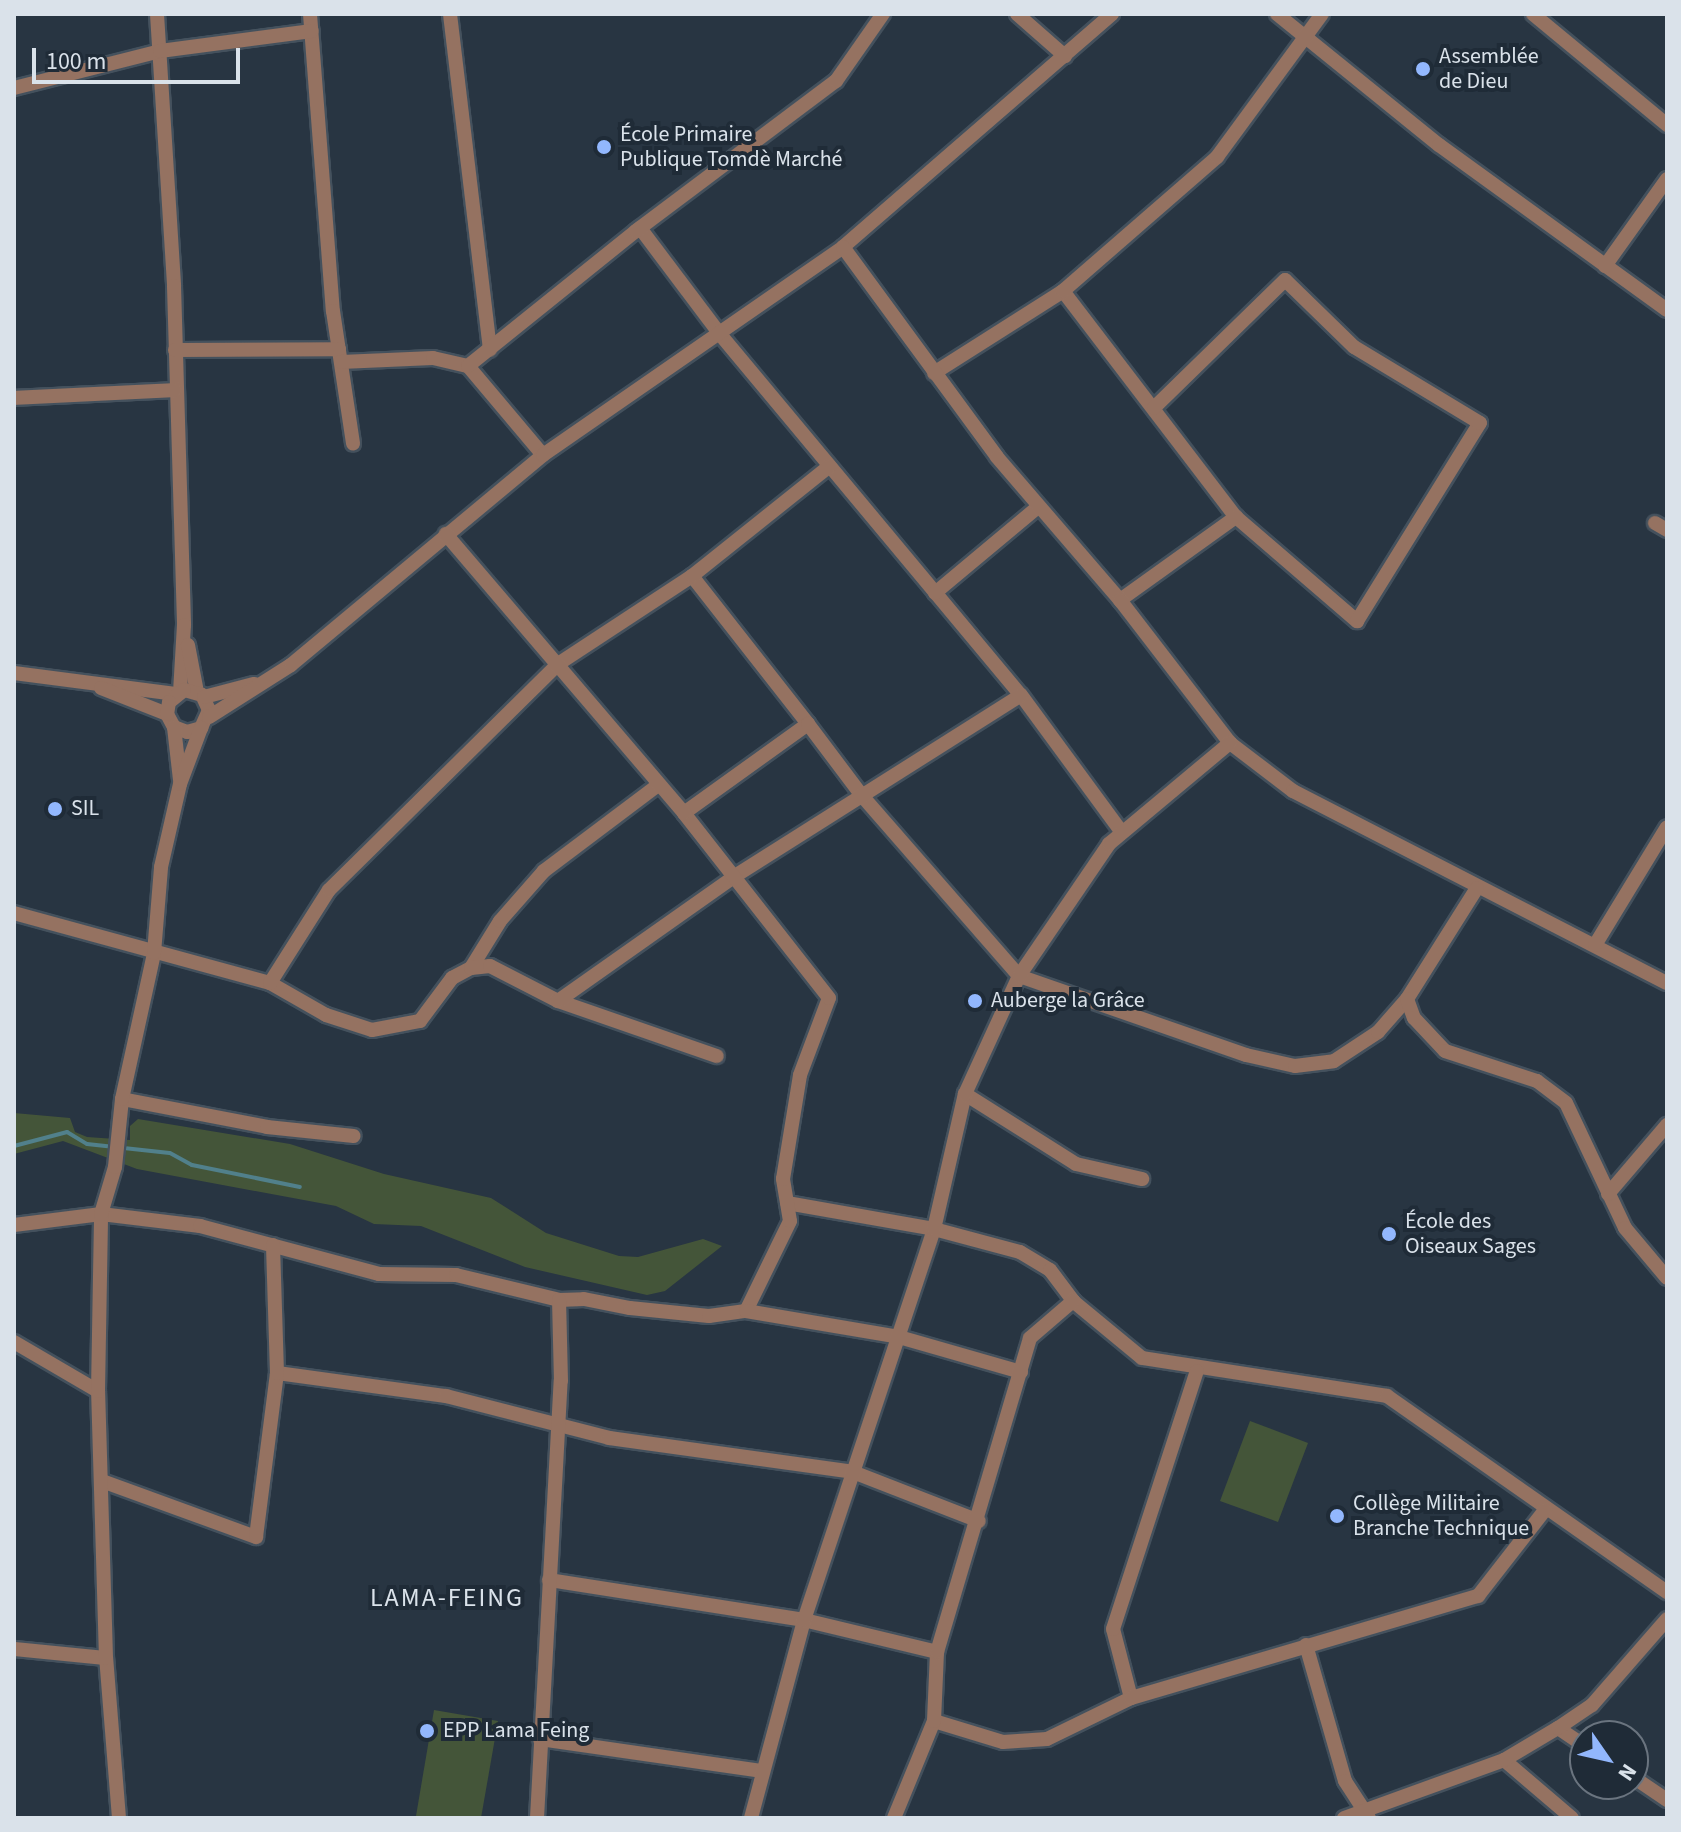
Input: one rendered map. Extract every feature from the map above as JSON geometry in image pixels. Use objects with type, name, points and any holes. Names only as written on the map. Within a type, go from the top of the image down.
[{"type":"street","points":[[157,14],[175,350],[184,625],[178,693],[170,721],[180,784]]},
{"type":"street","points":[[450,14],[490,350]]},
{"type":"street","points":[[468,366],[640,228],[836,81],[883,14]]},
{"type":"street","points":[[1017,14],[1065,56]]},
{"type":"street","points":[[101,688],[187,732],[273,678],[543,455],[843,247],[1112,14]]},
{"type":"street","points":[[1277,14],[1439,145],[1667,310]]},
{"type":"street","points":[[934,373],[1063,291],[1217,157],[1322,14]]},
{"type":"street","points":[[1533,14],[1667,125]]},
{"type":"street","points":[[14,88],[160,51],[314,19],[340,356],[353,443]]},
{"type":"street","points":[[1605,266],[1667,179]]},
{"type":"street","points":[[640,228],[719,333],[1021,695],[1121,831]]},
{"type":"street","points":[[843,247],[934,373],[1038,507],[1120,600],[1230,743],[1293,791],[1667,983]]},
{"type":"street","points":[[1063,291],[1236,517],[1357,621],[1480,423],[1354,347],[1285,280],[1154,408]]},
{"type":"street","points":[[175,350],[433,358],[468,366],[543,455]]},
{"type":"street","points":[[14,398],[175,390]]},
{"type":"street","points":[[270,983],[329,890],[558,664],[692,576],[830,466]]},
{"type":"street","points":[[935,593],[1038,507]]},
{"type":"street","points":[[1120,600],[1236,517]]},
{"type":"street","points":[[446,534],[684,813],[829,998],[800,1075],[783,1179],[790,1221],[746,1311]]},
{"type":"street","points":[[692,576],[863,797],[1019,976],[1246,1055],[1295,1066],[1334,1061],[1378,1032],[1407,999],[1477,888]]},
{"type":"street","points":[[119,1818],[106,1658],[98,1391],[101,1214],[115,1167],[122,1099],[154,953],[161,867],[180,784],[205,722],[184,625]]},
{"type":"street","points":[[14,673],[101,688],[200,694],[273,678]]},
{"type":"street","points":[[558,1001],[735,876],[1021,695]]},
{"type":"street","points":[[684,813],[808,724]]},
{"type":"street","points":[[751,1818],[804,1620],[934,1229],[965,1094],[1019,976],[1121,831],[1230,743]]},
{"type":"street","points":[[471,968],[500,921],[544,871],[658,785]]},
{"type":"street","points":[[1595,945],[1667,827]]},
{"type":"street","points":[[14,913],[270,983],[326,1015],[372,1030],[420,1021],[452,978],[471,968],[490,966],[516,976],[558,1001],[717,1056]]},
{"type":"street","points":[[1407,999],[1414,1018],[1445,1051],[1537,1081],[1566,1103],[1625,1228],[1667,1278]]},
{"type":"street","points":[[965,1094],[1076,1164],[1142,1179]]},
{"type":"street","points":[[122,1099],[267,1127],[354,1136]]},
{"type":"street","points":[[1608,1194],[1667,1125]]},
{"type":"street","points":[[787,1203],[934,1229],[1020,1252],[1050,1270],[1073,1301],[1142,1358],[1197,1371],[1387,1396],[1545,1510],[1667,1592]]},
{"type":"street","points":[[14,1225],[101,1214],[200,1226],[379,1274],[456,1275],[559,1300],[584,1299],[709,1316],[746,1311],[899,1337],[1021,1372]]},
{"type":"street","points":[[102,1481],[256,1537],[277,1373],[273,1245]]},
{"type":"street","points":[[537,1818],[559,1422],[559,1300]]},
{"type":"street","points":[[894,1818],[934,1721],[937,1652],[979,1521],[1030,1338],[1073,1301]]},
{"type":"street","points":[[14,1342],[98,1391]]},
{"type":"street","points":[[1131,1698],[1113,1629],[1197,1371]]},
{"type":"street","points":[[277,1373],[446,1396],[559,1422],[609,1438],[853,1472],[979,1521]]},
{"type":"street","points":[[934,1721],[1003,1742],[1047,1739],[1131,1698],[1478,1596],[1545,1510]]},
{"type":"street","points":[[549,1580],[804,1620],[937,1652]]},
{"type":"street","points":[[1344,1818],[1366,1813],[1504,1760],[1558,1728],[1592,1705],[1667,1619]]},
{"type":"street","points":[[1306,1645],[1345,1781],[1366,1813]]},
{"type":"street","points":[[14,1649],[106,1658]]},
{"type":"street","points":[[1558,1728],[1569,1735]]},
{"type":"street","points":[[540,1739],[763,1771]]},
{"type":"street","points":[[1504,1760],[1572,1818]]},
{"type":"street","points":[[1649,1788],[1667,1800]]},
{"type":"green space","points":[[14,1113],[70,1118],[75,1132],[87,1137],[130,1140],[130,1126],[138,1119],[290,1144],[384,1174],[491,1198],[546,1233],[619,1256],[638,1257],[703,1239],[722,1246],[665,1291],[647,1295],[525,1267],[421,1226],[374,1224],[336,1206],[137,1169],[63,1141],[14,1154]]},
{"type":"green space","points":[[1250,1421],[1308,1443],[1278,1522],[1220,1501]]},
{"type":"green space","points":[[434,1710],[498,1721],[481,1818],[416,1816]]},
{"type":"waterway","points":[[14,1146],[67,1132],[87,1144],[170,1153],[192,1165],[300,1187]]},
{"type":"place","name":"Assemblée de Dieu","points":[[1423,69]]},
{"type":"place","name":"École Primaire Publique Tomdè Marché","points":[[604,147]]},
{"type":"place","name":"SIL","points":[[55,809]]},
{"type":"place","name":"Auberge la Grâce","points":[[975,1001]]},
{"type":"place","name":"École des Oiseaux Sages","points":[[1389,1234]]},
{"type":"place","name":"Collège Militaire Branche Technique","points":[[1337,1516]]},
{"type":"place","name":"EPP Lama Feing","points":[[427,1731]]},
{"type":"district","name":"LAMA-FEING","points":[[447,1598]]}]
